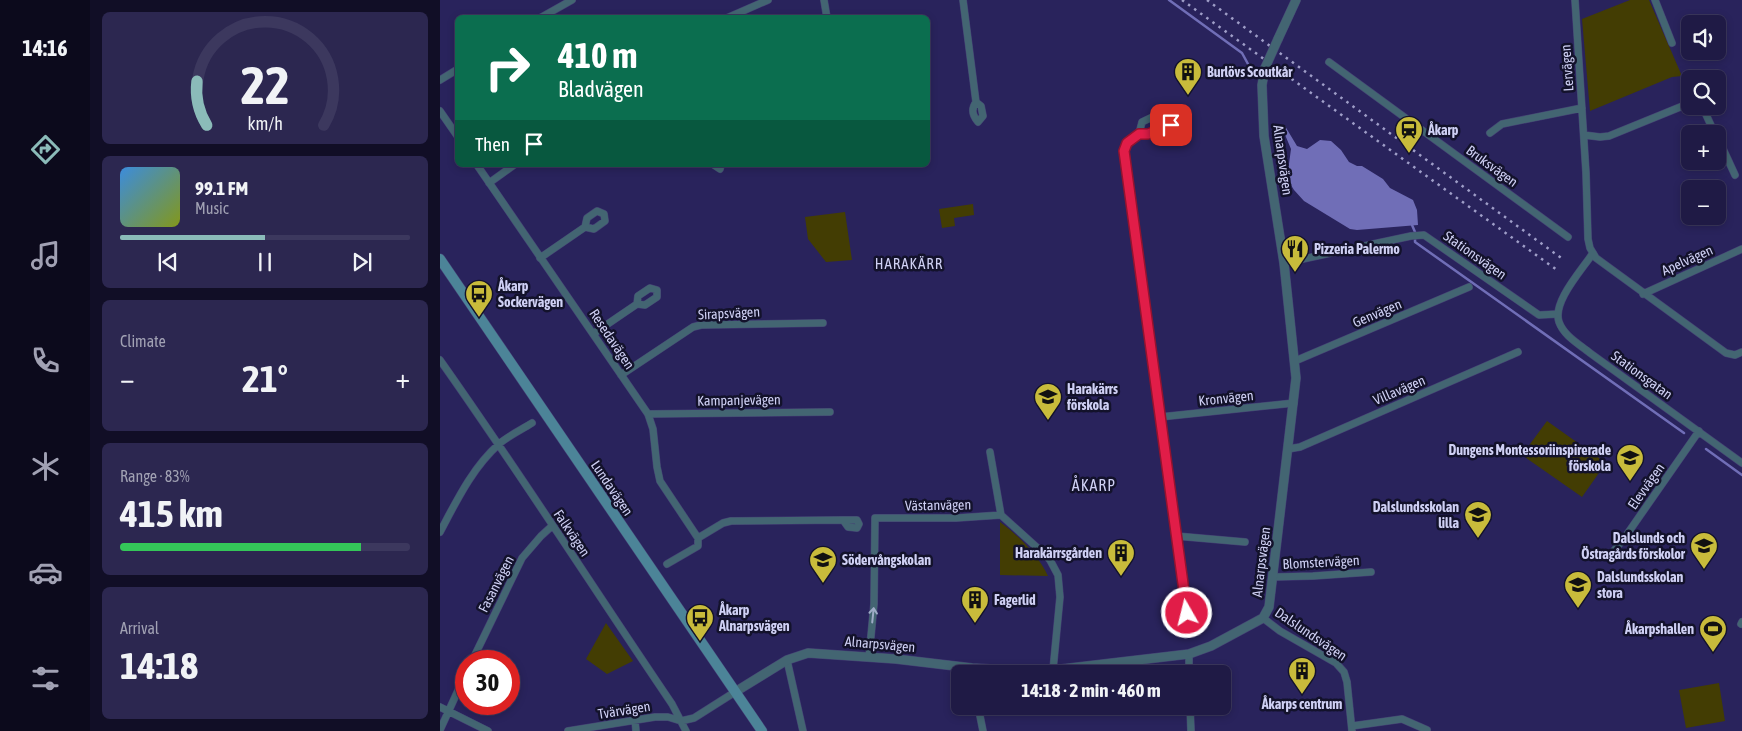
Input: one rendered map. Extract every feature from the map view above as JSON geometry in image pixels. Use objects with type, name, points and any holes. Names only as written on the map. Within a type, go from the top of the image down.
[{"type":"main road","name":"Lundavägen","points":[[440,261],[762,731]]},
{"type":"street","points":[[545,15],[572,0]]},
{"type":"street","points":[[734,15],[768,0]]},
{"type":"street","points":[[824,0],[826,15]]},
{"type":"street","points":[[963,0],[976,102]]},
{"type":"street","name":"Alnarpsvägen","points":[[1096,665],[1189,654],[1211,646],[1263,618],[1269,607],[1296,378],[1284,263],[1264,136],[1262,85],[1265,68],[1296,0]]},
{"type":"street","name":"Lervägen","points":[[1575,0],[1584,135],[1588,239],[1593,253]]},
{"type":"street","points":[[1655,0],[1672,43]]},
{"type":"street","name":"Bruksvägen","points":[[1329,62],[1568,237]]},
{"type":"street","points":[[440,80],[455,71]]},
{"type":"street","points":[[1584,135],[1610,136],[1681,107]]},
{"type":"street","points":[[1490,133],[1502,124],[1582,108]]},
{"type":"street","points":[[1139,134],[1142,122],[1165,111],[1175,109],[1179,116],[1171,125],[1148,134],[1139,134],[1127,143],[1124,151],[1187,613]]},
{"type":"street","points":[[440,111],[455,133]]},
{"type":"street","points":[[1726,155],[1735,175]]},
{"type":"street","name":"Resedavägen","points":[[478,167],[648,414],[653,428],[660,481],[698,538]]},
{"type":"street","points":[[489,183],[511,167]]},
{"type":"street","points":[[540,258],[584,228]]},
{"type":"street","name":"Stationsvägen","points":[[1284,263],[1411,236],[1424,235],[1539,315],[1558,314]]},
{"type":"street","name":"Apelvägen","points":[[1643,294],[1742,249]]},
{"type":"street","points":[[1558,314],[1560,300],[1593,253],[1596,258],[1643,294],[1730,355],[1742,352]]},
{"type":"street","name":"Genvägen","points":[[1295,361],[1469,287]]},
{"type":"street","points":[[594,334],[637,304]]},
{"type":"street","name":"Stationsgatan","points":[[1558,314],[1560,323],[1569,336],[1742,463]]},
{"type":"street","name":"Sirapsvägen","points":[[621,375],[692,327],[701,324],[823,323]]},
{"type":"street","name":"Villavägen","points":[[1288,449],[1300,447],[1518,352]]},
{"type":"street","name":"Falkvägen","points":[[440,360],[499,444],[672,704],[686,731]]},
{"type":"street","name":"Kronvägen","points":[[1160,417],[1294,403]]},
{"type":"street","name":"Kampanjevägen","points":[[648,414],[830,412]]},
{"type":"street","points":[[440,532],[462,490],[482,462],[499,444],[532,423]]},
{"type":"street","name":"Elevvägen","points":[[1611,554],[1623,540],[1698,431]]},
{"type":"street","points":[[990,452],[1001,515],[1050,560],[1058,575],[1060,597],[1054,665]]},
{"type":"street","name":"Västanvägen","points":[[869,656],[876,573],[875,518],[956,518],[1001,515]]},
{"type":"street","points":[[667,564],[698,546],[698,538],[731,520],[843,520]]},
{"type":"street","name":"Fasanvägen","points":[[477,650],[522,558],[552,526]]},
{"type":"street","points":[[1176,536],[1245,542]]},
{"type":"street","name":"Blomstervägen","points":[[1273,577],[1371,572]]},
{"type":"street","name":"Dalslundsvägen","points":[[1263,618],[1280,631],[1336,663],[1344,672],[1347,682],[1352,729]]},
{"type":"street","name":"Alnarpsvägen","points":[[735,692],[787,660],[808,653],[869,656],[951,668]]},
{"type":"street","points":[[1189,654],[1189,665]]},
{"type":"street","points":[[787,660],[803,731]]},
{"type":"street","name":"Tvärvägen","points":[[568,731],[635,720],[668,717],[681,721],[694,718],[735,692]]},
{"type":"street","points":[[440,730],[455,697]]},
{"type":"street","points":[[440,707],[488,731]]},
{"type":"street","points":[[980,715],[984,731]]},
{"type":"street","points":[[1190,715],[1190,731]]},
{"type":"street","points":[[1352,729],[1402,719],[1428,730]]},
{"type":"street","points":[[635,720],[636,731]]},
{"type":"shaded area","points":[[1630,0],[1649,0],[1681,76],[1672,77],[1590,111],[1582,19]]},
{"type":"shaded area","points":[[1285,126],[1297,146],[1307,149],[1320,140],[1331,141],[1341,150],[1349,162],[1362,166],[1383,179],[1390,188],[1413,200],[1417,210],[1418,225],[1350,229],[1304,201],[1289,182],[1288,171],[1291,149],[1283,130]]},
{"type":"shaded area","points":[[973,204],[974,215],[954,218],[955,226],[942,228],[939,209]]},
{"type":"shaded area","points":[[845,212],[852,260],[826,262],[808,239],[805,217]]},
{"type":"shaded area","points":[[1547,421],[1606,463],[1582,497],[1522,455]]},
{"type":"shaded area","points":[[1000,522],[1027,546],[1048,576],[1000,575]]},
{"type":"shaded area","points":[[606,623],[633,661],[607,674],[586,659]]},
{"type":"shaded area","points":[[1719,683],[1725,721],[1686,728],[1679,690]]},
{"type":"waterway","points":[[1169,0],[1242,53],[1248,64]]},
{"type":"waterway","points":[[1412,225],[1415,232],[1415,242],[1684,433]]},
{"type":"waterway","points":[[1706,449],[1742,475]]},
{"type":"railway","points":[[1182,0],[1557,270]]},
{"type":"railway","points":[[1207,0],[1564,260]]},
{"type":"place","name":"Burlövs Scoutkår","points":[[1188,96]]},
{"type":"place","name":"Åkarp","points":[[1409,154]]},
{"type":"place","name":"Pizzeria Palermo","points":[[1295,273]]},
{"type":"place","name":"Åkarp Sockervägen","points":[[479,318]]},
{"type":"place","name":"Harakärrs förskola","points":[[1048,421]]},
{"type":"place","name":"Dungens Montessoriinspirerade förskola","points":[[1630,482]]},
{"type":"place","name":"Dalslundsskolan lilla","points":[[1478,539]]},
{"type":"place","name":"Dalslunds och Östragårds förskolor","points":[[1704,570]]},
{"type":"place","name":"Harakärrsgården","points":[[1121,577]]},
{"type":"place","name":"Södervångskolan","points":[[823,584]]},
{"type":"place","name":"Dalslundsskolan stora","points":[[1578,609]]},
{"type":"place","name":"Fagerlid","points":[[975,624]]},
{"type":"place","name":"Åkarp Alnarpsvägen","points":[[700,642]]},
{"type":"place","name":"Åkarpshallen","points":[[1713,653]]},
{"type":"place","name":"Åkarps centrum","points":[[1302,695]]},
{"type":"district","name":"HARAKÄRR","points":[[909,264]]},
{"type":"district","name":"ÅKARP","points":[[1094,485]]},
{"type":"route","points":[[1171,125],[1148,134],[1139,134],[1127,143],[1124,151],[1187,613]]}]
